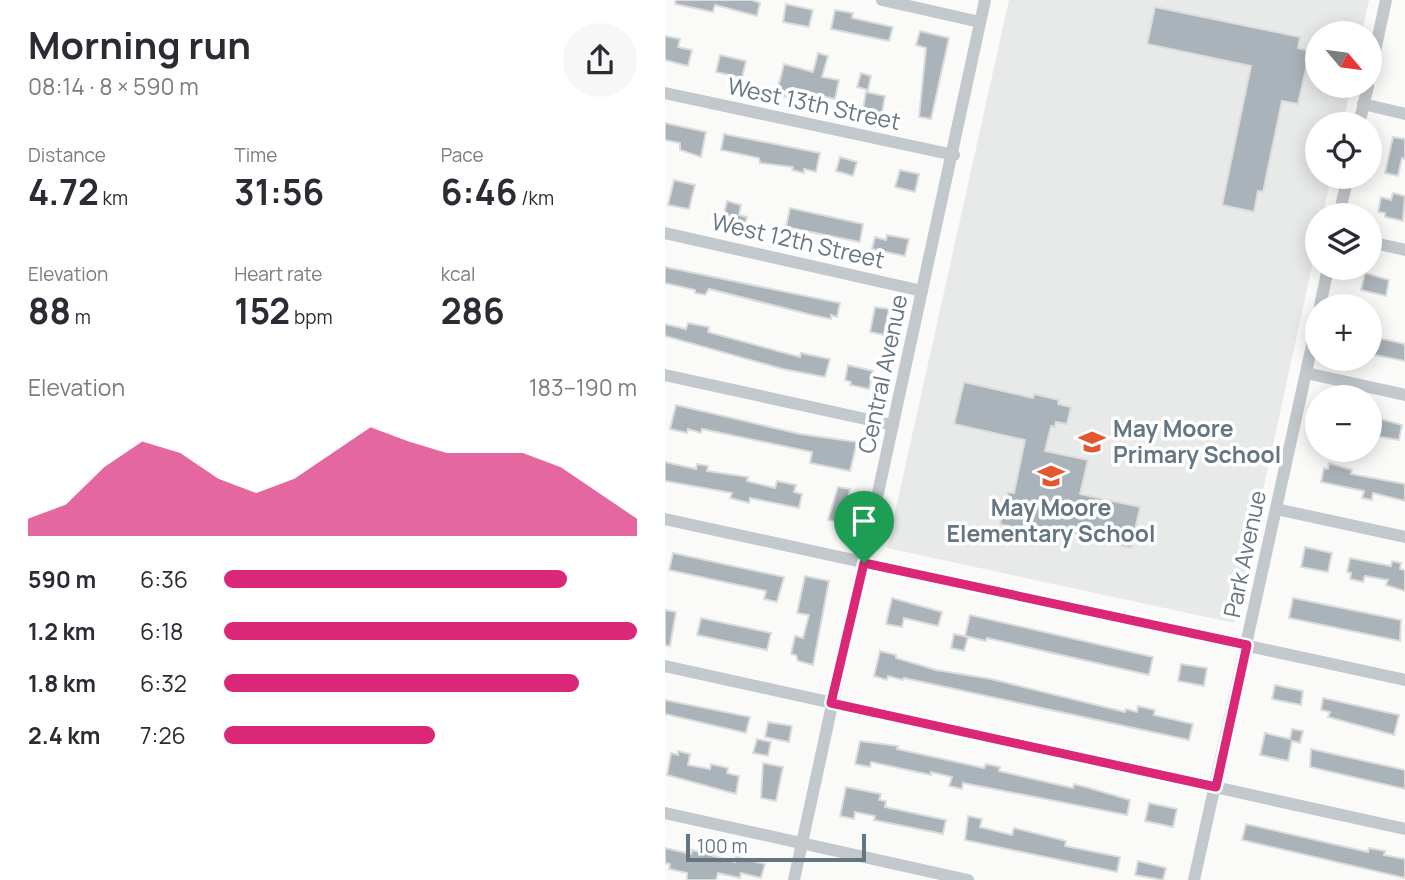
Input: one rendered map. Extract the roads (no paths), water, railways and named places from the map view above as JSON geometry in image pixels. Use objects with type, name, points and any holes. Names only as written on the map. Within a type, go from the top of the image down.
[{"type":"street","points":[[882,0],[980,22]]},
{"type":"street","name":"Central Avenue","points":[[794,880],[954,155],[985,0]]},
{"type":"street","points":[[1381,21],[1386,0]]},
{"type":"street","name":"West 13th Street","points":[[665,93],[954,155]]},
{"type":"street","points":[[1361,112],[1365,98]]},
{"type":"street","points":[[1363,104],[1405,114]]},
{"type":"street","name":"West 12th Street","points":[[665,233],[922,291]]},
{"type":"street","points":[[1382,245],[1405,250]]},
{"type":"street","points":[[1306,373],[1405,395]]},
{"type":"street","name":"Park Avenue","points":[[1194,880],[1306,373]]},
{"type":"street","points":[[665,375],[893,425]]},
{"type":"street","points":[[1276,509],[1405,537]]},
{"type":"street","points":[[665,519],[1405,680]]},
{"type":"street","points":[[665,666],[1405,829]]},
{"type":"street","points":[[665,813],[968,880]]},
{"type":"place","name":"May Moore Primary School","points":[[1092,442]]},
{"type":"place","name":"May Moore Elementary School","points":[[1051,476]]}]
